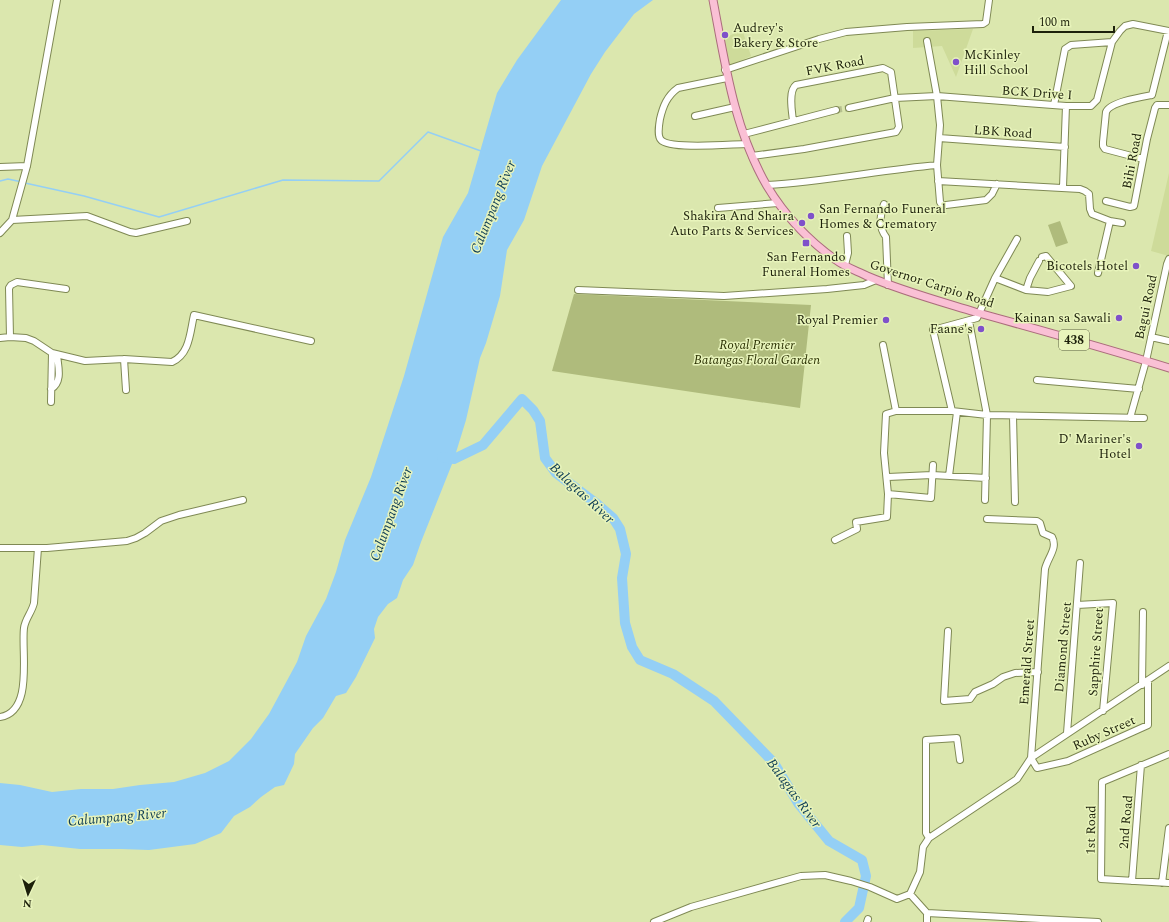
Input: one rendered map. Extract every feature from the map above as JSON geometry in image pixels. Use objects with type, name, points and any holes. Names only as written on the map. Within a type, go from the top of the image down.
[{"type":"main road","name":"Governor Carpio Road","points":[[713,0],[725,70],[735,107],[752,156],[778,203],[813,241],[836,260],[888,285],[1169,368]]},
{"type":"street","points":[[0,233],[12,220],[27,166],[57,0]]},
{"type":"street","points":[[725,70],[819,39],[846,32],[907,27],[983,24],[986,22],[989,0]]},
{"type":"street","name":"BCK Drive I","points":[[849,108],[895,98],[937,96],[1087,107],[1095,103],[1097,100],[1112,42],[1120,31],[1129,24],[1140,24],[1168,31]]},
{"type":"street","points":[[1168,31],[1152,95],[1158,105],[1169,106]]},
{"type":"street","points":[[927,41],[937,96],[940,125],[937,166],[940,202],[942,205],[981,202],[986,200],[992,194],[997,184]]},
{"type":"street","points":[[1054,104],[1067,46],[1070,44],[1112,42]]},
{"type":"street","name":"FVK Road","points":[[793,121],[792,93],[796,85],[883,68],[891,72],[895,98]]},
{"type":"street","points":[[727,78],[678,88],[672,92],[664,106],[660,120],[659,136],[661,140],[671,145],[748,144]]},
{"type":"street","points":[[1143,159],[1105,149],[1103,142],[1106,112],[1107,108],[1114,105],[1152,95]]},
{"type":"street","points":[[752,156],[804,149],[893,133],[898,130],[899,127],[895,98]]},
{"type":"street","name":"Bihi Road","points":[[1106,202],[1130,207],[1134,206],[1153,113],[1158,105]]},
{"type":"street","points":[[1063,187],[1066,106]]},
{"type":"street","points":[[695,116],[735,107]]},
{"type":"street","points":[[744,134],[836,110]]},
{"type":"street","name":"LBK Road","points":[[939,138],[1065,147]]},
{"type":"street","points":[[0,167],[27,166]]},
{"type":"street","points":[[767,185],[804,182],[883,170],[937,166]]},
{"type":"street","points":[[938,181],[1063,187],[1085,190],[1089,194],[1090,209],[1092,214],[1110,221],[1122,223]]},
{"type":"street","points":[[718,208],[778,203]]},
{"type":"street","points":[[884,204],[880,216],[882,232],[886,236],[888,285]]},
{"type":"street","points":[[12,220],[87,216],[136,233],[187,221]]},
{"type":"street","points":[[1098,273],[1110,221]]},
{"type":"street","points":[[845,265],[848,253],[847,236]]},
{"type":"street","points":[[949,476],[954,412],[933,330],[977,318],[995,278],[1017,239]]},
{"type":"street","points":[[995,278],[1026,290],[1048,292],[1071,286],[1046,256],[1041,259],[1030,278],[1026,290]]},
{"type":"street","name":"Bagui Road","points":[[1130,418],[1146,361],[1166,264],[1169,259]]},
{"type":"street","points":[[578,290],[724,296],[827,289],[864,285],[876,280]]},
{"type":"street","points":[[10,337],[9,288],[11,284],[17,282],[66,289]]},
{"type":"street","points":[[0,338],[10,337],[31,339],[55,354],[85,361],[124,359],[172,362],[178,359],[187,347],[194,315],[311,341]]},
{"type":"street","points":[[969,321],[987,415],[986,478],[984,500]]},
{"type":"street","points":[[1151,337],[1169,341]]},
{"type":"street","points":[[884,345],[896,411]]},
{"type":"street","points":[[51,402],[51,389],[57,384],[59,378],[55,354]]},
{"type":"street","points":[[124,359],[126,390]]},
{"type":"street","points":[[1037,380],[1139,389]]},
{"type":"street","points":[[836,540],[857,530],[856,522],[887,517],[888,477],[884,453],[886,414],[896,411],[954,412],[1013,416],[1144,418]]},
{"type":"street","points":[[1013,416],[1015,502]]},
{"type":"street","points":[[888,494],[931,498],[933,465]]},
{"type":"street","points":[[888,477],[932,475],[986,478]]},
{"type":"street","points":[[0,548],[38,548],[126,541],[145,533],[161,521],[179,515],[243,500]]},
{"type":"street","name":"Emerald Street","points":[[987,519],[1038,522],[1043,533],[1052,537],[1055,541],[1055,547],[1047,560],[1045,569],[1031,758]]},
{"type":"street","points":[[0,717],[7,716],[11,713],[19,701],[22,692],[24,675],[24,626],[33,609],[38,548]]},
{"type":"street","name":"Diamond Street","points":[[1067,733],[1080,563]]},
{"type":"street","name":"Sapphire Street","points":[[1077,604],[1113,603],[1103,711]]},
{"type":"street","points":[[1143,612],[1145,683]]},
{"type":"street","points":[[948,632],[944,701],[970,699],[975,692],[993,684],[1003,677],[1015,673],[1038,672]]},
{"type":"street","points":[[654,922],[691,907],[801,876],[825,875],[851,881],[870,887],[897,899],[910,894],[920,872],[923,847],[929,838],[1017,779],[1031,758],[1169,666]]},
{"type":"street","name":"Ruby Street","points":[[1031,758],[1037,768],[1068,761],[1148,725],[1145,683]]},
{"type":"street","points":[[929,838],[926,833],[926,740],[957,738],[960,760]]},
{"type":"street","points":[[1141,765],[1169,754]]},
{"type":"street","name":"1st Road","points":[[1132,881],[1101,879],[1102,782],[1141,765]]},
{"type":"street","name":"2nd Road","points":[[1132,881],[1141,765]]},
{"type":"street","points":[[1132,881],[1166,883],[1169,828]]},
{"type":"street","points":[[910,894],[927,913],[927,922]]},
{"type":"street","points":[[927,913],[1098,922]]},
{"type":"street","points":[[948,922],[949,914]]},
{"type":"street","points":[[969,915],[969,922]]},
{"type":"shaded area","points":[[742,29],[751,56],[729,66],[724,39]]},
{"type":"shaded area","name":"McKinley Hill School","points":[[973,29],[956,77],[942,46],[913,48],[913,31]]},
{"type":"shaded area","points":[[1169,173],[1169,256],[1151,251]]},
{"type":"green space","points":[[1060,221],[1068,243],[1056,247],[1048,225]]},
{"type":"green space","name":"Royal Premier Batangas Floral Garden","points":[[574,294],[811,305],[800,408],[552,371]]},
{"type":"water","name":"Calumpang River","points":[[561,0],[653,0],[634,14],[605,52],[591,74],[542,166],[524,220],[507,250],[500,296],[480,358],[466,420],[454,459],[413,565],[403,580],[397,598],[388,604],[378,617],[374,629],[375,638],[356,677],[346,693],[336,696],[323,718],[313,728],[295,754],[294,764],[284,785],[275,787],[250,807],[234,816],[221,833],[195,844],[149,850],[80,849],[42,845],[22,847],[0,845],[0,783],[20,785],[52,792],[81,789],[113,789],[174,782],[205,773],[229,761],[251,739],[269,714],[297,662],[306,636],[326,599],[336,572],[345,540],[371,477],[404,376],[443,237],[468,193],[497,93],[517,60]]},
{"type":"waterway","points":[[25,183],[84,196],[159,217],[283,180],[379,181],[428,132],[481,151]]},
{"type":"waterway","points":[[0,181],[8,179],[22,182]]},
{"type":"waterway","name":"Balagtas River","points":[[442,457],[454,459],[483,445],[522,399],[533,410],[540,421],[545,458],[556,473],[597,504],[613,518],[620,529],[626,554],[622,578],[625,623],[632,647],[640,660],[673,674],[714,701],[774,763],[798,803],[829,841],[862,860],[866,876],[859,908],[845,922]]},
{"type":"tunnel","points":[[836,110],[849,108]]},
{"type":"place","name":"Audrey's Bakery & Store","points":[[725,35]]},
{"type":"place","name":"McKinley Hill School","points":[[956,62]]},
{"type":"place","name":"San Fernando Funeral Homes & Crematory","points":[[811,216]]},
{"type":"place","name":"Shakira And Shaira Auto Parts & Services","points":[[802,223]]},
{"type":"place","name":"San Fernando Funeral Homes","points":[[806,243]]},
{"type":"place","name":"Bicotels Hotel","points":[[1136,266]]},
{"type":"place","name":"Kainan sa Sawali","points":[[1119,318]]},
{"type":"place","name":"Royal Premier","points":[[886,320]]},
{"type":"place","name":"Faane's","points":[[981,329]]},
{"type":"place","name":"D' Mariner's Hotel","points":[[1139,446]]}]
